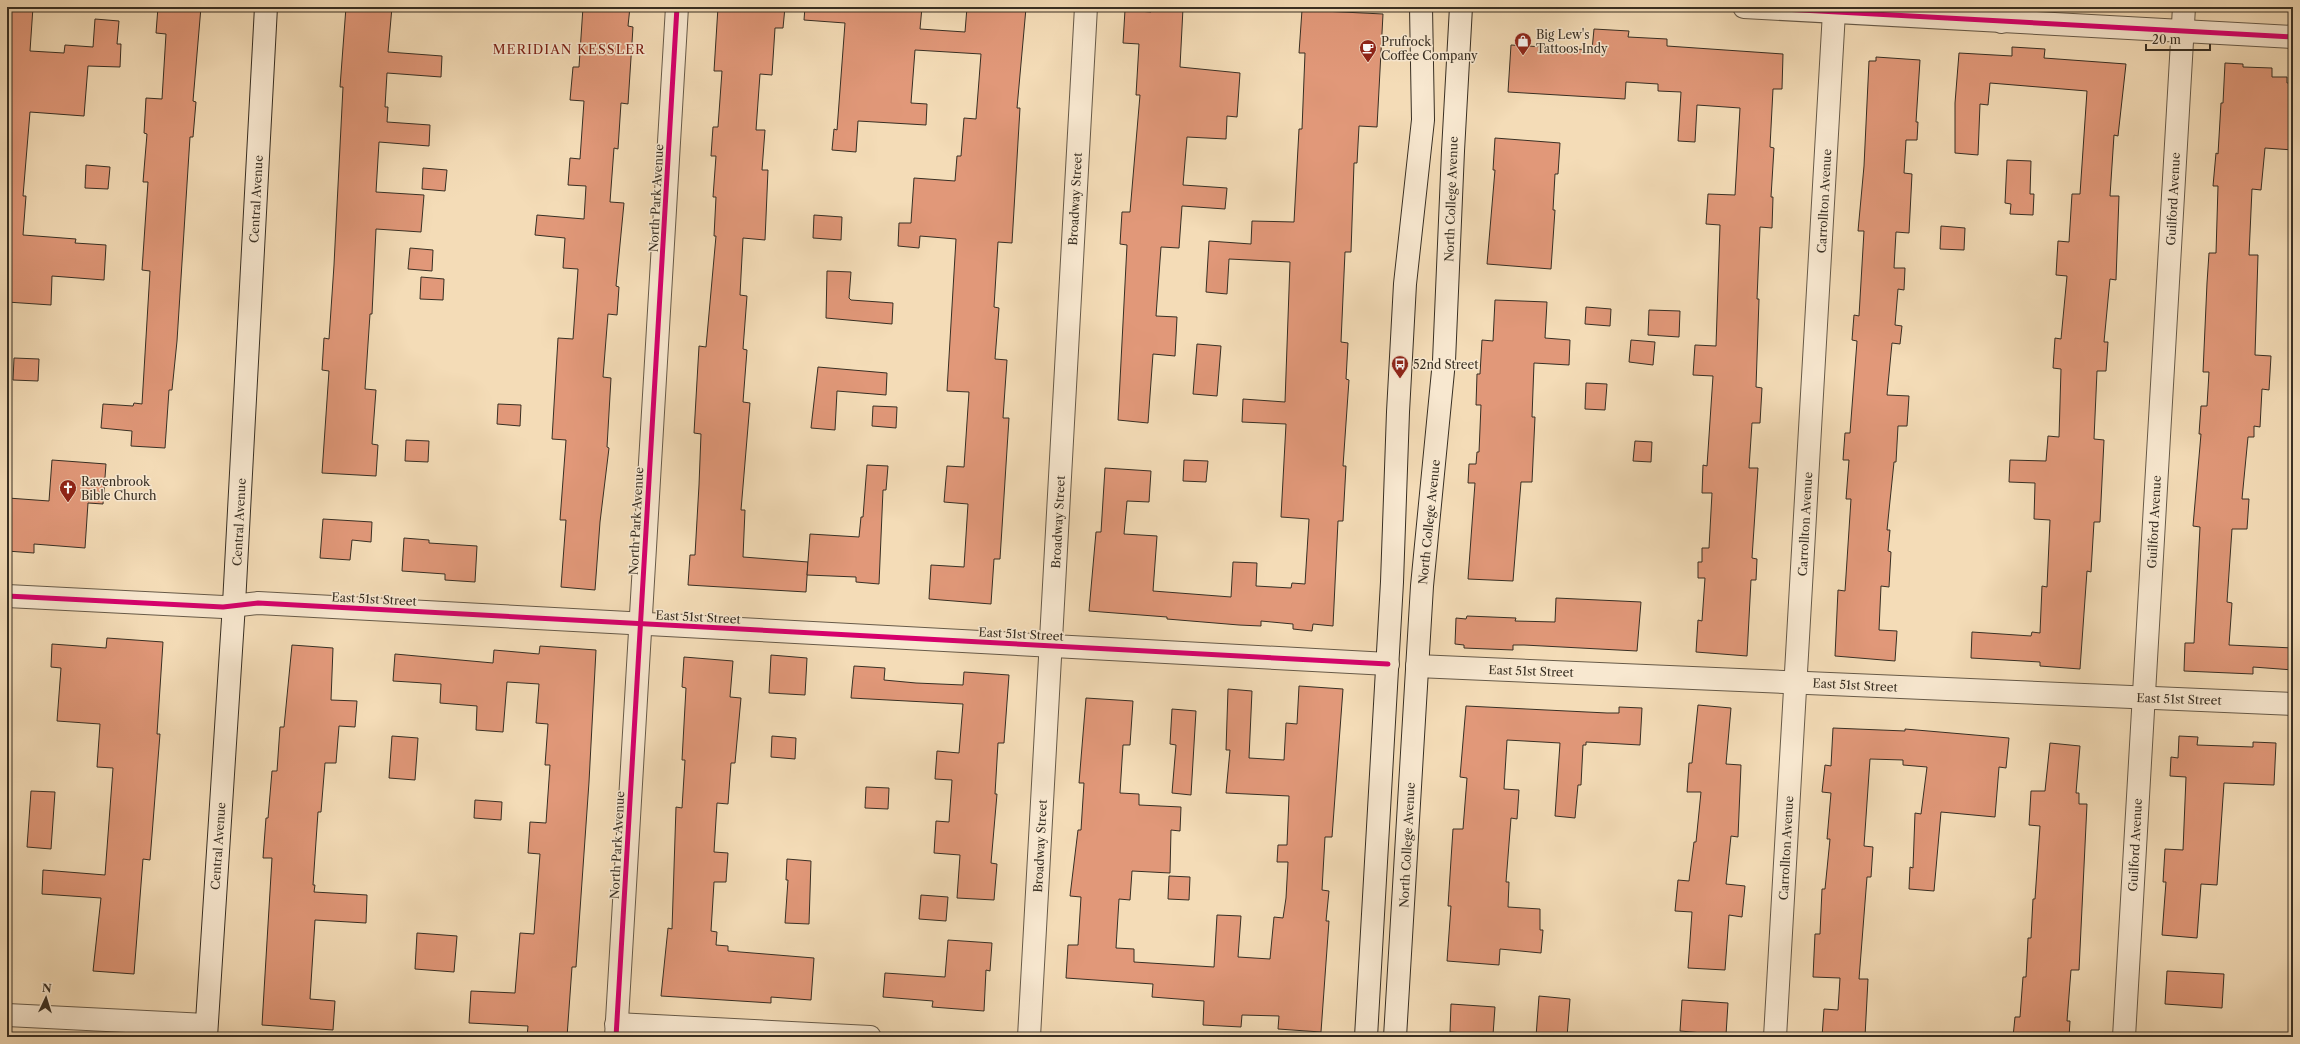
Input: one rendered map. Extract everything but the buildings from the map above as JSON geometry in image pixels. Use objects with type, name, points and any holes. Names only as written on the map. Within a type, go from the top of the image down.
[{"type":"street","name":"Central Avenue","points":[[206,1031],[234,604],[266,7]]},
{"type":"street","name":"North Park Avenue","points":[[616,1030],[678,7]]},
{"type":"street","name":"Broadway Street","points":[[1028,1037],[1086,7]]},
{"type":"street","points":[[1366,1037],[1388,664],[1405,284],[1423,120],[1421,7]]},
{"type":"street","name":"North College Avenue","points":[[1395,1037],[1422,586],[1444,361],[1452,151],[1461,7]]},
{"type":"street","points":[[1744,7],[1834,12],[2003,14],[2183,32],[2293,37]]},
{"type":"street","name":"Guilford Avenue","points":[[2124,1037],[2184,7]]},
{"type":"street","name":"Carrollton Avenue","points":[[1775,1037],[1834,12]]},
{"type":"street","name":"East 51st Street","points":[[7,596],[223,607],[234,604],[258,603],[1388,664]]},
{"type":"street","name":"East 51st Street","points":[[1417,666],[2293,704]]},
{"type":"street","points":[[7,1015],[206,1031]]},
{"type":"street","points":[[616,1030],[870,1037]]},
{"type":"cycle path","points":[[616,1037],[677,7]]},
{"type":"cycle path","points":[[1744,7],[2293,37]]},
{"type":"cycle path","points":[[7,596],[223,607],[258,603],[1388,664]]},
{"type":"place","name":"Big Lew's Tattoos Indy","points":[[1523,56]]},
{"type":"place","name":"Prufrock Coffee Company","points":[[1368,63]]},
{"type":"place","name":"52nd Street","points":[[1400,379]]},
{"type":"place","name":"Ravenbrook Bible Church","points":[[68,503]]},
{"type":"district","name":"MERIDIAN KESSLER","points":[[569,49]]}]
